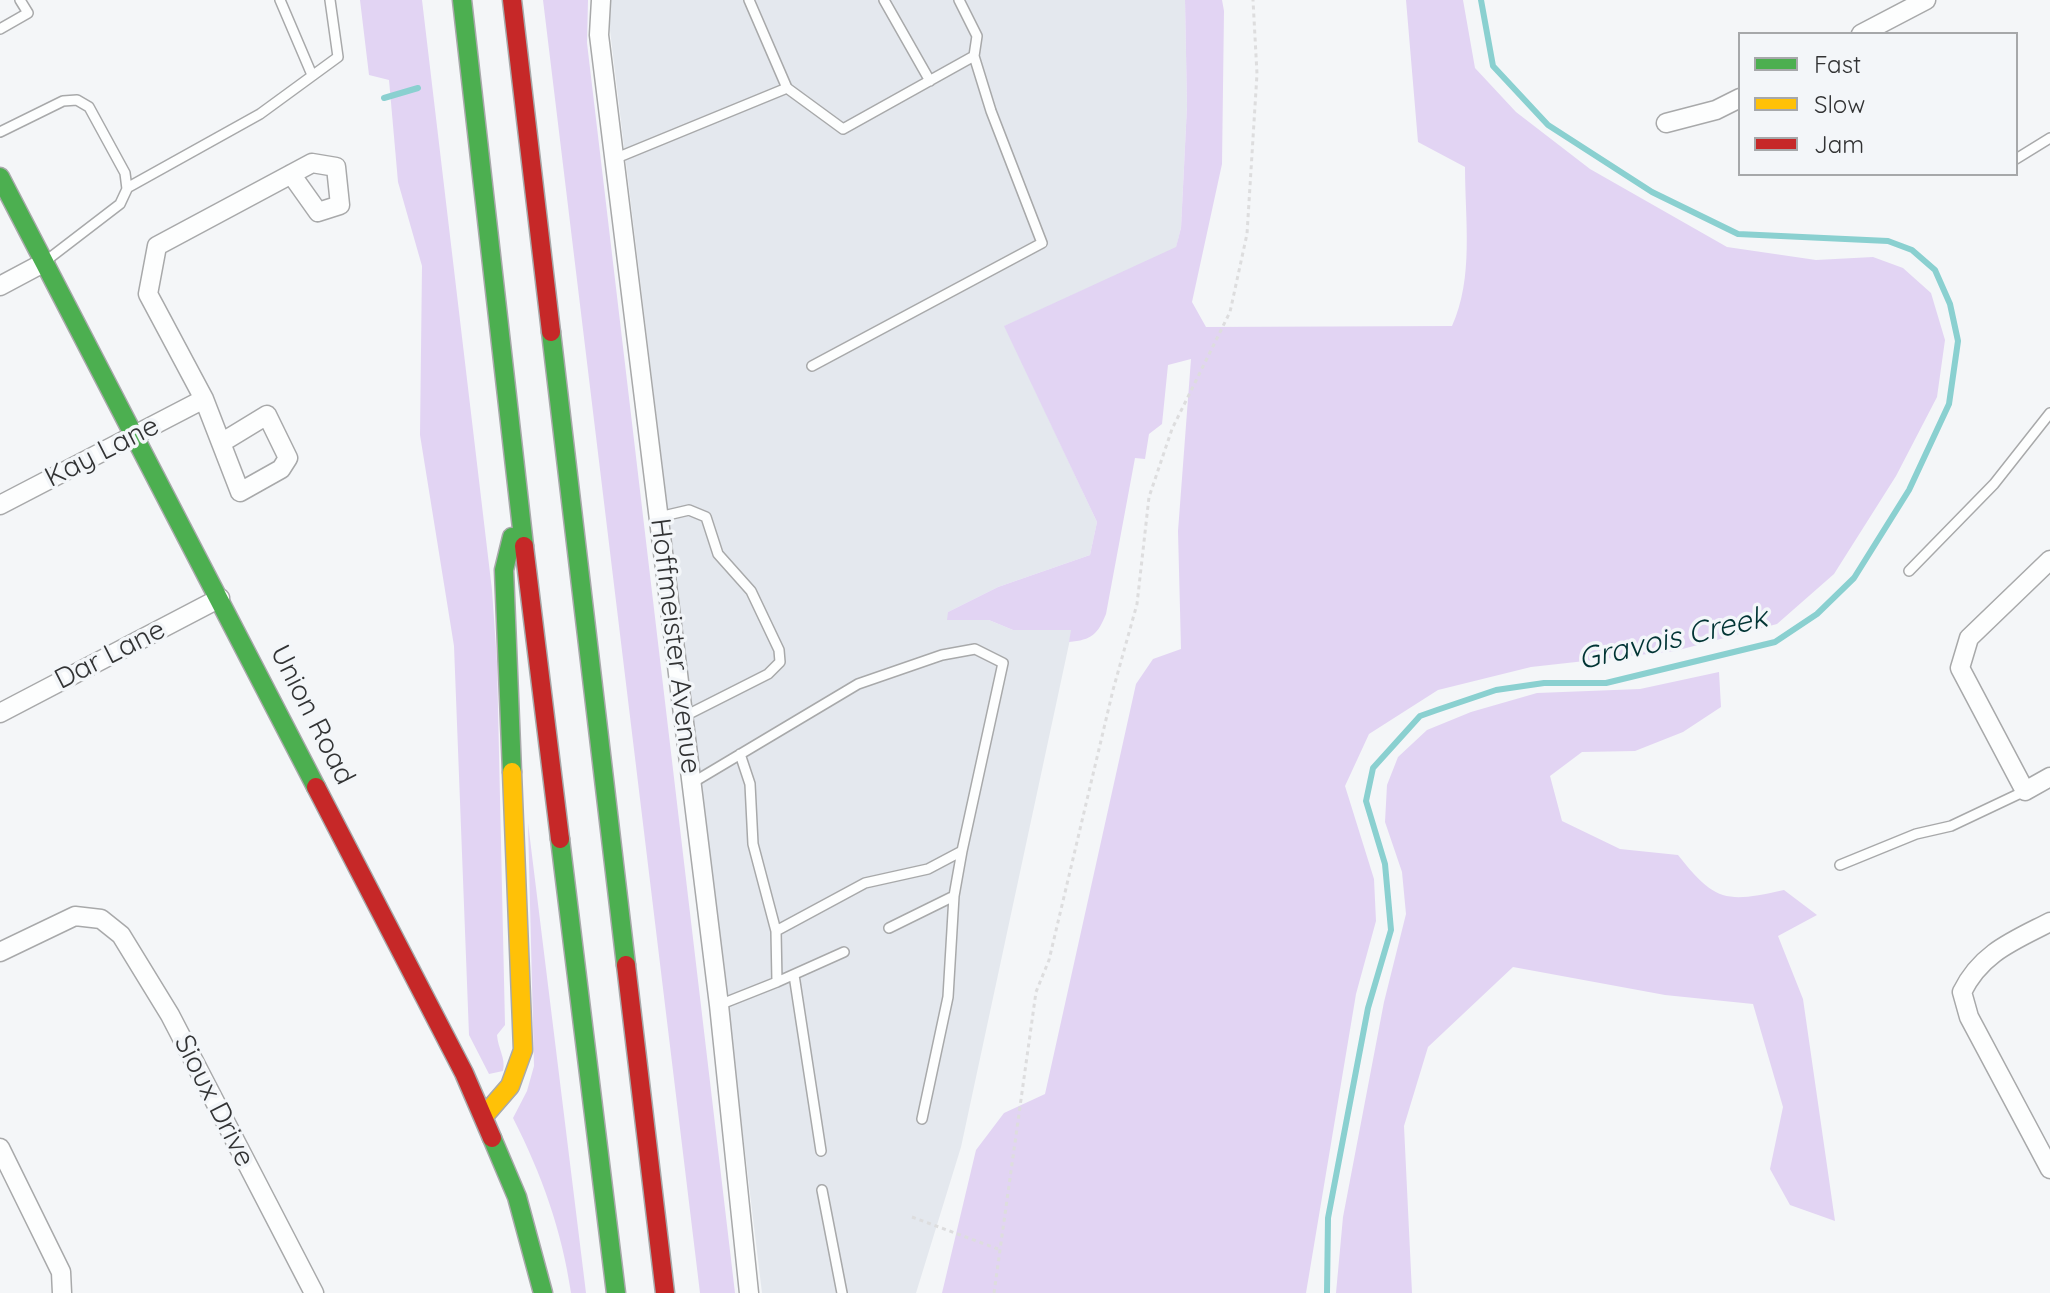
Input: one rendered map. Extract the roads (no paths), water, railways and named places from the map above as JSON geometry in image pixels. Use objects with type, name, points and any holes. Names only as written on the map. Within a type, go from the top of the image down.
[{"type":"main road","points":[[462,0],[519,505],[616,1293]]},
{"type":"main road","points":[[512,0],[665,1293]]},
{"type":"main road","name":"Union Road","points":[[0,177],[220,598],[484,1116],[517,1197],[543,1293]]},
{"type":"main road","points":[[484,1116],[510,1090],[519,1074],[523,1050],[504,570],[519,505]]},
{"type":"street","name":"Hoffmeister Avenue","points":[[601,0],[599,35],[719,1005],[749,1293]]},
{"type":"street","points":[[1865,32],[1926,0]]},
{"type":"street","points":[[1666,123],[1716,110],[1738,99]]},
{"type":"street","points":[[221,443],[204,399],[148,294],[157,246],[291,174]]},
{"type":"street","points":[[0,286],[45,262]]},
{"type":"street","name":"Kay Lane","points":[[0,505],[204,399]]},
{"type":"street","points":[[2050,560],[1969,638],[1961,659],[1964,680],[2025,791],[2050,777]]},
{"type":"street","name":"Dar Lane","points":[[0,713],[220,598]]},
{"type":"street","name":"Sioux Drive","points":[[0,952],[75,916],[101,919],[121,935],[170,1015],[314,1293]]},
{"type":"street","points":[[2050,922],[1990,953],[1973,970],[1962,992],[1969,1017],[2050,1169]]},
{"type":"street","points":[[0,1148],[61,1272],[62,1293]]},
{"type":"lane","points":[[0,29],[28,13],[20,0]]},
{"type":"lane","points":[[280,0],[312,75]]},
{"type":"lane","points":[[127,188],[260,114],[338,57],[330,0]]},
{"type":"lane","points":[[749,0],[787,88],[843,129],[974,56]]},
{"type":"lane","points":[[884,0],[930,81]]},
{"type":"lane","points":[[812,366],[1042,243],[991,111],[974,56],[977,36],[959,0]]},
{"type":"lane","points":[[614,159],[787,88]]},
{"type":"lane","points":[[0,132],[63,101],[77,100],[89,107],[125,173],[127,188],[120,204],[45,262]]},
{"type":"lane","points":[[2018,158],[2050,138]]},
{"type":"lane","points":[[1909,571],[1994,484],[2050,413]]},
{"type":"lane","points":[[659,517],[689,510],[706,517],[718,554],[751,591],[779,650],[780,662],[768,674],[683,717]]},
{"type":"lane","points":[[692,783],[858,684],[942,655],[975,649],[1003,663],[954,896],[948,997],[922,1119]]},
{"type":"lane","points":[[740,754],[750,784],[753,844],[776,931],[777,982]]},
{"type":"lane","points":[[1840,865],[1916,834],[1964,821],[2025,791]]},
{"type":"lane","points":[[776,931],[865,883],[928,869],[962,851]]},
{"type":"lane","points":[[889,928],[954,896]]},
{"type":"lane","points":[[719,1005],[844,952]]},
{"type":"lane","points":[[794,975],[821,1151]]},
{"type":"lane","points":[[822,1190],[842,1293]]},
{"type":"waterway","name":"Gravois Creek","points":[[1327,1293],[1328,1218],[1368,1008],[1391,930],[1385,864],[1366,801],[1373,768],[1420,716],[1437,710],[1496,690],[1544,683],[1606,683],[1775,642],[1817,614],[1854,578],[1909,490],[1949,404],[1958,341],[1950,304],[1935,270],[1912,250],[1888,241],[1738,234],[1652,192],[1548,125],[1493,66],[1481,0]]},
{"type":"waterway","points":[[384,98],[418,88]]}]
